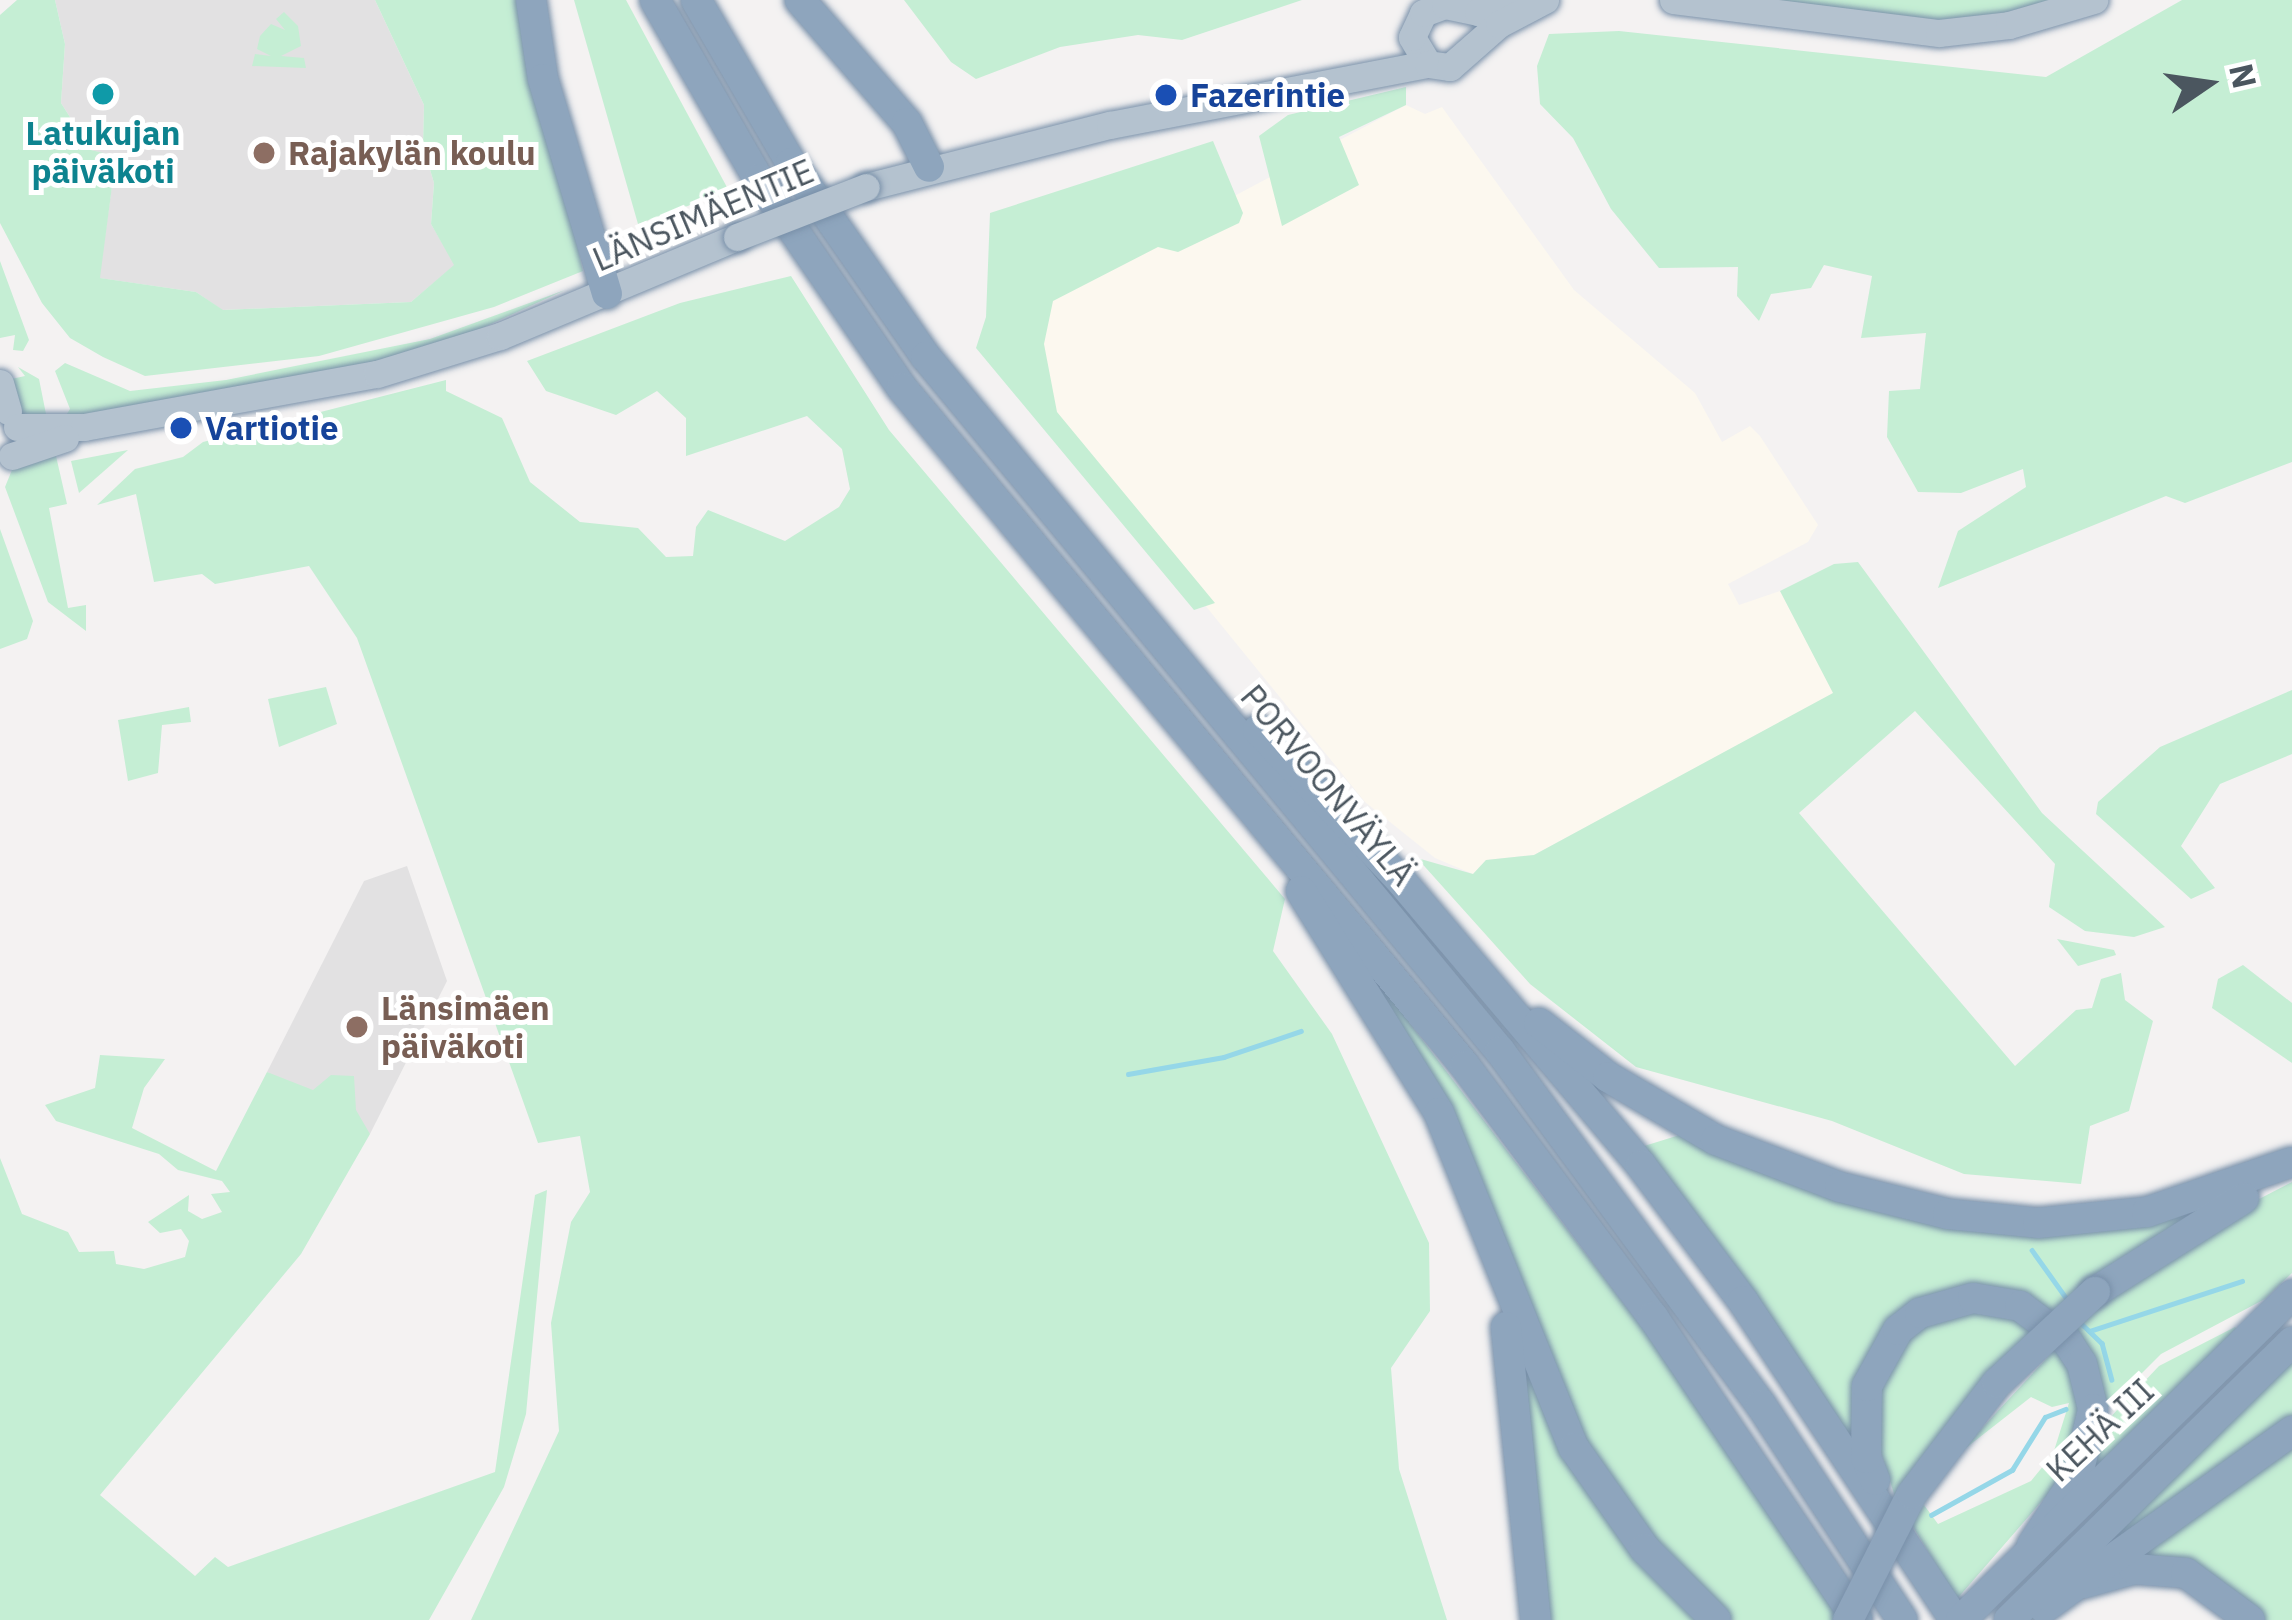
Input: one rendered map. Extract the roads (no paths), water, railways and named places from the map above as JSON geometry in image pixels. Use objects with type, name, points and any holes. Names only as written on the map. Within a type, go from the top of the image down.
[{"type":"highway","points":[[531,0],[543,79],[608,294]]},
{"type":"highway","points":[[655,0],[759,181],[853,320],[956,459],[1352,923],[1573,1208],[1857,1620]]},
{"type":"highway","name":"PORVOONVÄYLÄ","points":[[696,0],[876,290],[1144,625],[1379,901],[1587,1165],[1902,1620]]},
{"type":"highway","points":[[800,0],[889,99],[929,166]]},
{"type":"highway","points":[[1144,625],[1203,673],[1473,962],[1547,1030],[1677,1120],[1792,1171],[1904,1205],[1988,1220],[2097,1220],[2217,1192],[2292,1162]]},
{"type":"highway","points":[[1173,717],[1384,1014],[1464,1171],[1574,1448],[1645,1549],[1716,1620]]},
{"type":"highway","points":[[1473,962],[1743,1300],[1958,1620]]},
{"type":"highway","points":[[1464,1171],[1513,1355],[1536,1620]]},
{"type":"highway","points":[[1848,1620],[1923,1480],[1997,1383],[2095,1292],[2149,1251],[2292,1172]]},
{"type":"highway","name":"KEHÄ III","points":[[1958,1620],[2292,1294]]},
{"type":"highway","points":[[1903,1540],[1866,1458],[1867,1386],[1898,1330],[1920,1313],[1973,1298],[2042,1318],[2067,1341],[2090,1387],[2086,1454],[2032,1545]]},
{"type":"highway","name":"KEHÄ III","points":[[2009,1620],[2292,1342]]},
{"type":"highway","points":[[2031,1620],[2057,1596],[2292,1431]]},
{"type":"highway","points":[[2057,1596],[2096,1577],[2167,1570],[2215,1588],[2250,1620]]},
{"type":"main road","name":"LÄNSIMÄENTIE","points":[[1353,78],[1410,20],[1450,6],[1517,0]]},
{"type":"main road","name":"LÄNSIMÄENTIE","points":[[6,461],[84,427],[377,374],[608,294],[737,237],[929,166],[1353,78],[1428,64],[1450,67],[1473,46],[1545,0]]},
{"type":"main road","points":[[1673,0],[1939,33],[2009,25],[2093,0]]},
{"type":"main road","points":[[1450,6],[1473,46]]},
{"type":"main road","points":[[1410,20],[1428,64]]},
{"type":"main road","points":[[0,382],[8,415],[6,461]]},
{"type":"main road","name":"LÄNSIMÄENTIE","points":[[8,415],[84,427]]},
{"type":"waterway","points":[[1128,1074],[1224,1057],[1301,1031]]},
{"type":"waterway","points":[[2032,1250],[2067,1299]]},
{"type":"waterway","points":[[2090,1331],[2242,1281]]},
{"type":"waterway","points":[[2082,1324],[2102,1343],[2112,1380]]},
{"type":"waterway","points":[[1931,1515],[2012,1470],[2045,1417],[2066,1409]]},
{"type":"place","name":"Latukujan päiväkoti","points":[[103,94]]},
{"type":"place","name":"Fazerintie","points":[[1166,95]]},
{"type":"place","name":"Rajakylän koulu","points":[[264,153]]},
{"type":"place","name":"Vartiotie","points":[[181,428]]},
{"type":"place","name":"Länsimäen päiväkoti","points":[[357,1027]]}]
